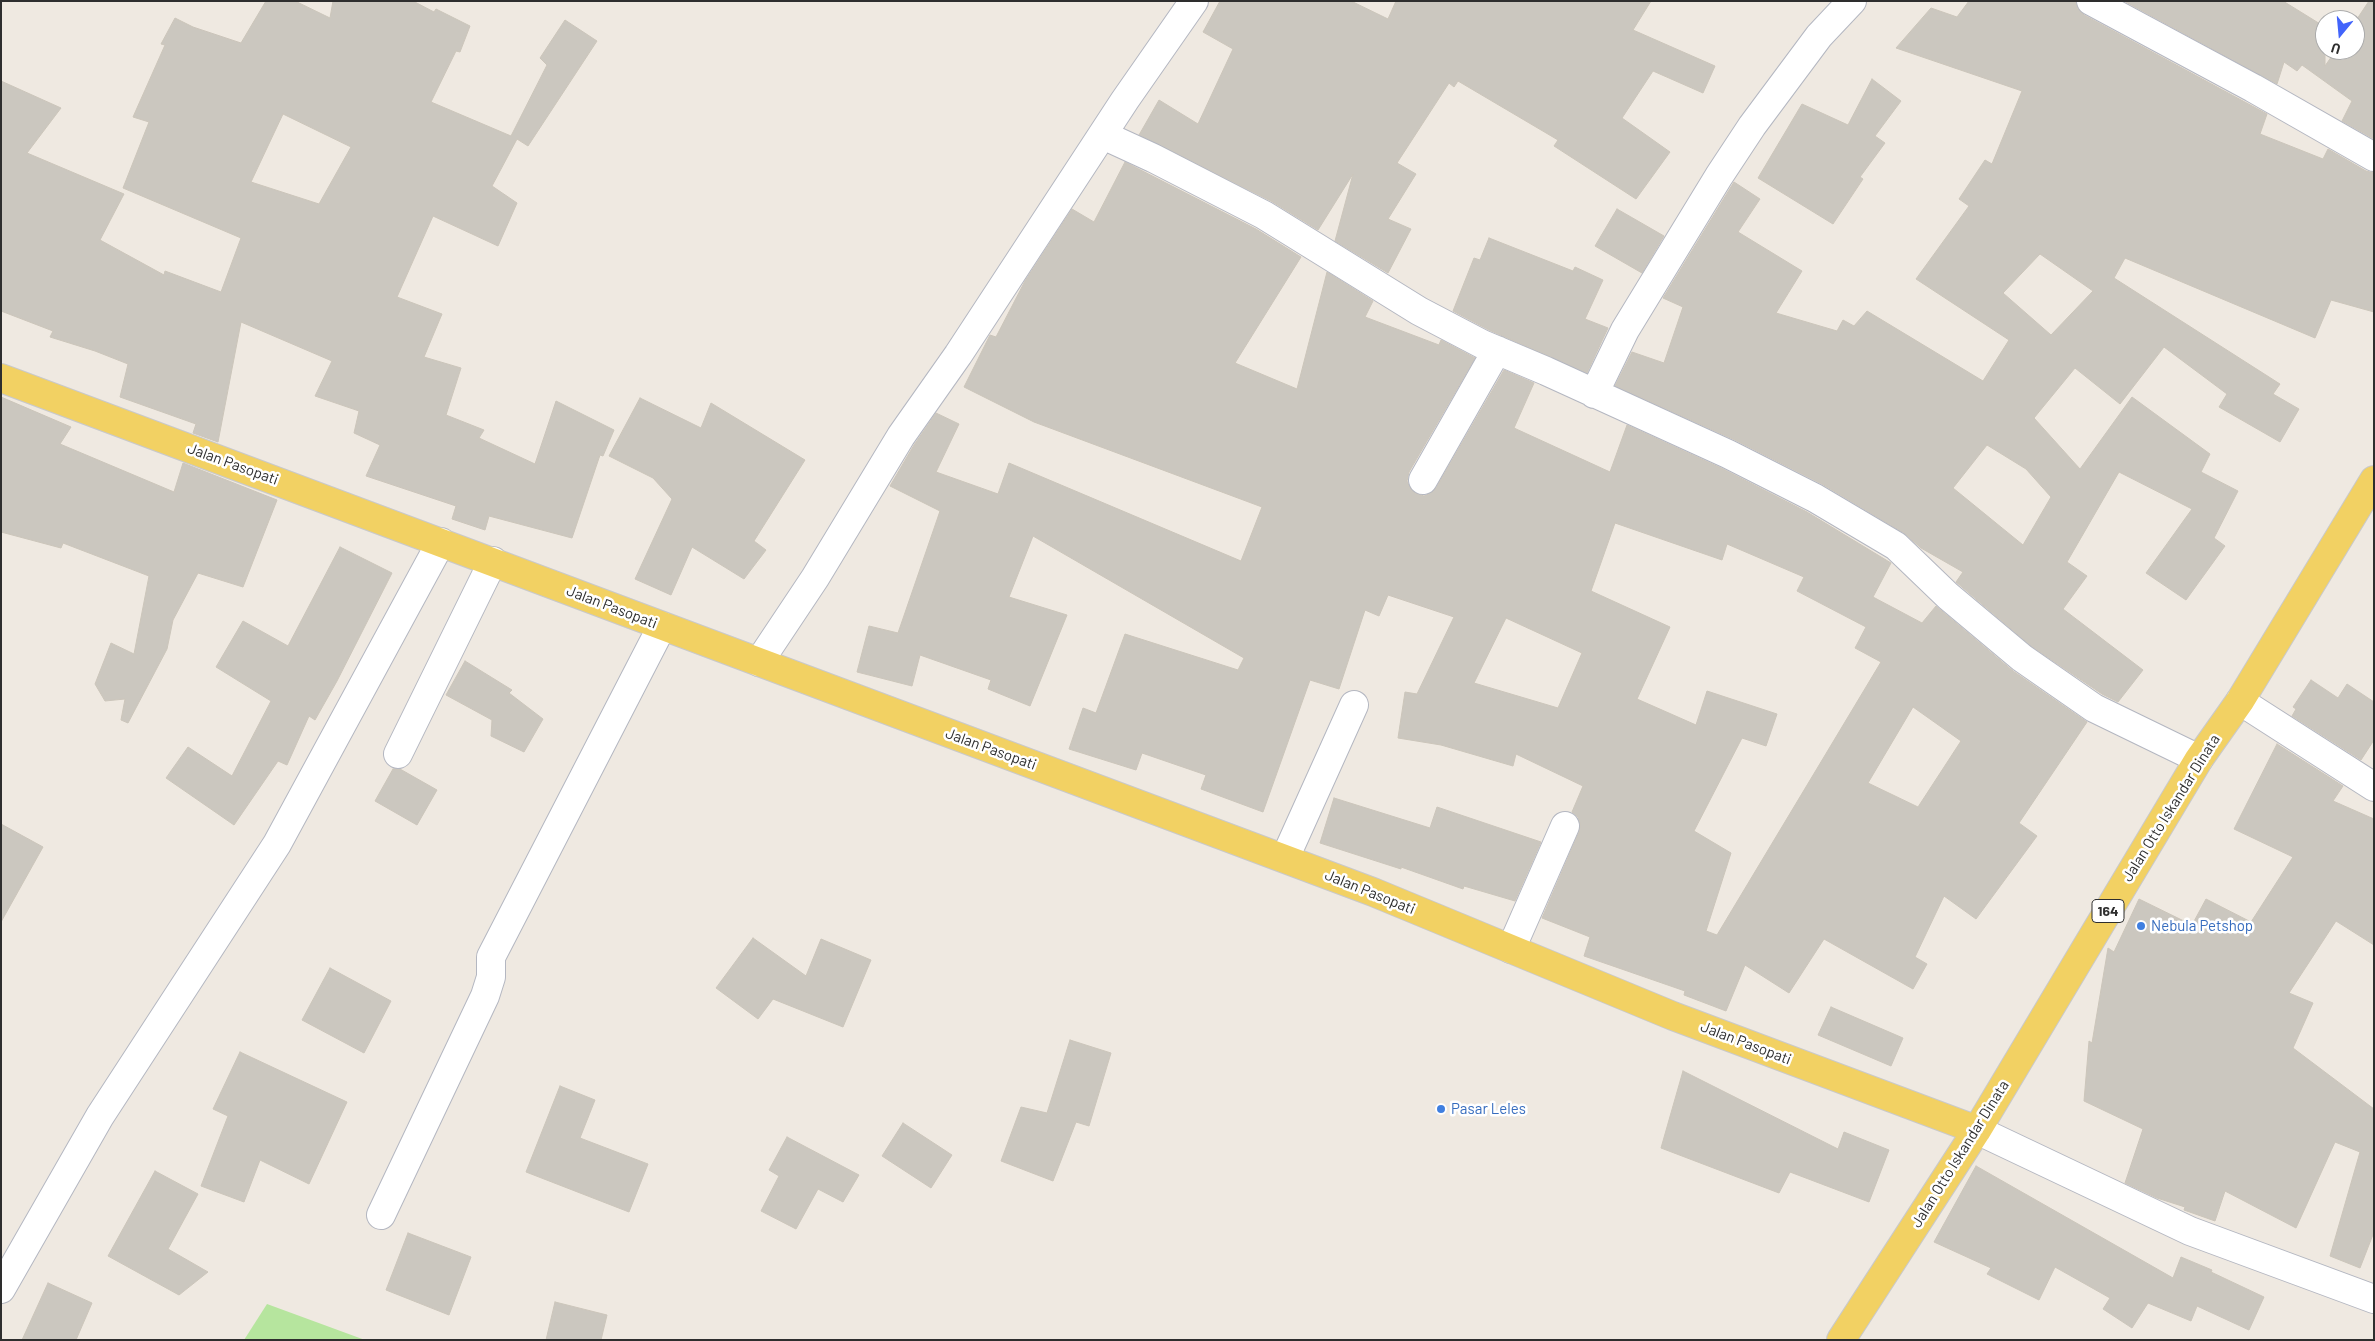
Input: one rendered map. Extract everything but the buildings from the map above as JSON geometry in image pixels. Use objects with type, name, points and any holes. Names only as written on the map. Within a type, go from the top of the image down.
[{"type":"main road","name":"Jalan Pasopati","points":[[1,378],[1284,858],[1373,892],[1673,1016],[1977,1130]]},
{"type":"main road","name":"Jalan Otto Iskandar Dinata","points":[[1840,1340],[1977,1130],[2199,759],[2240,700],[2374,480]]},
{"type":"street","points":[[759,662],[815,578],[901,436],[958,355],[1194,1]]},
{"type":"street","points":[[1594,394],[1625,330],[1719,176],[1752,126],[1819,36],[1852,1]]},
{"type":"street","points":[[2091,1],[2253,88],[2374,157]]},
{"type":"street","points":[[1103,135],[1153,158],[1264,215],[1419,311],[1497,350],[1728,454],[1815,498],[1896,546],[1948,596],[2030,663],[2094,708],[2199,759]]},
{"type":"street","points":[[1423,480],[1497,350]]},
{"type":"street","points":[[1,1289],[100,1116],[277,844],[441,542]]},
{"type":"street","points":[[398,754],[493,561]]},
{"type":"street","points":[[381,1215],[485,996],[491,977],[490,957],[662,626]]},
{"type":"street","points":[[2240,700],[2374,787]]},
{"type":"street","points":[[1284,858],[1354,705]]},
{"type":"street","points":[[1511,949],[1565,826]]},
{"type":"street","points":[[1977,1130],[2190,1231],[2374,1299]]},
{"type":"green space","points":[[267,1304],[365,1340],[244,1340]]},
{"type":"place","name":"Nebula Petshop","points":[[2141,926]]},
{"type":"place","name":"Pasar Leles","points":[[1441,1109]]}]
